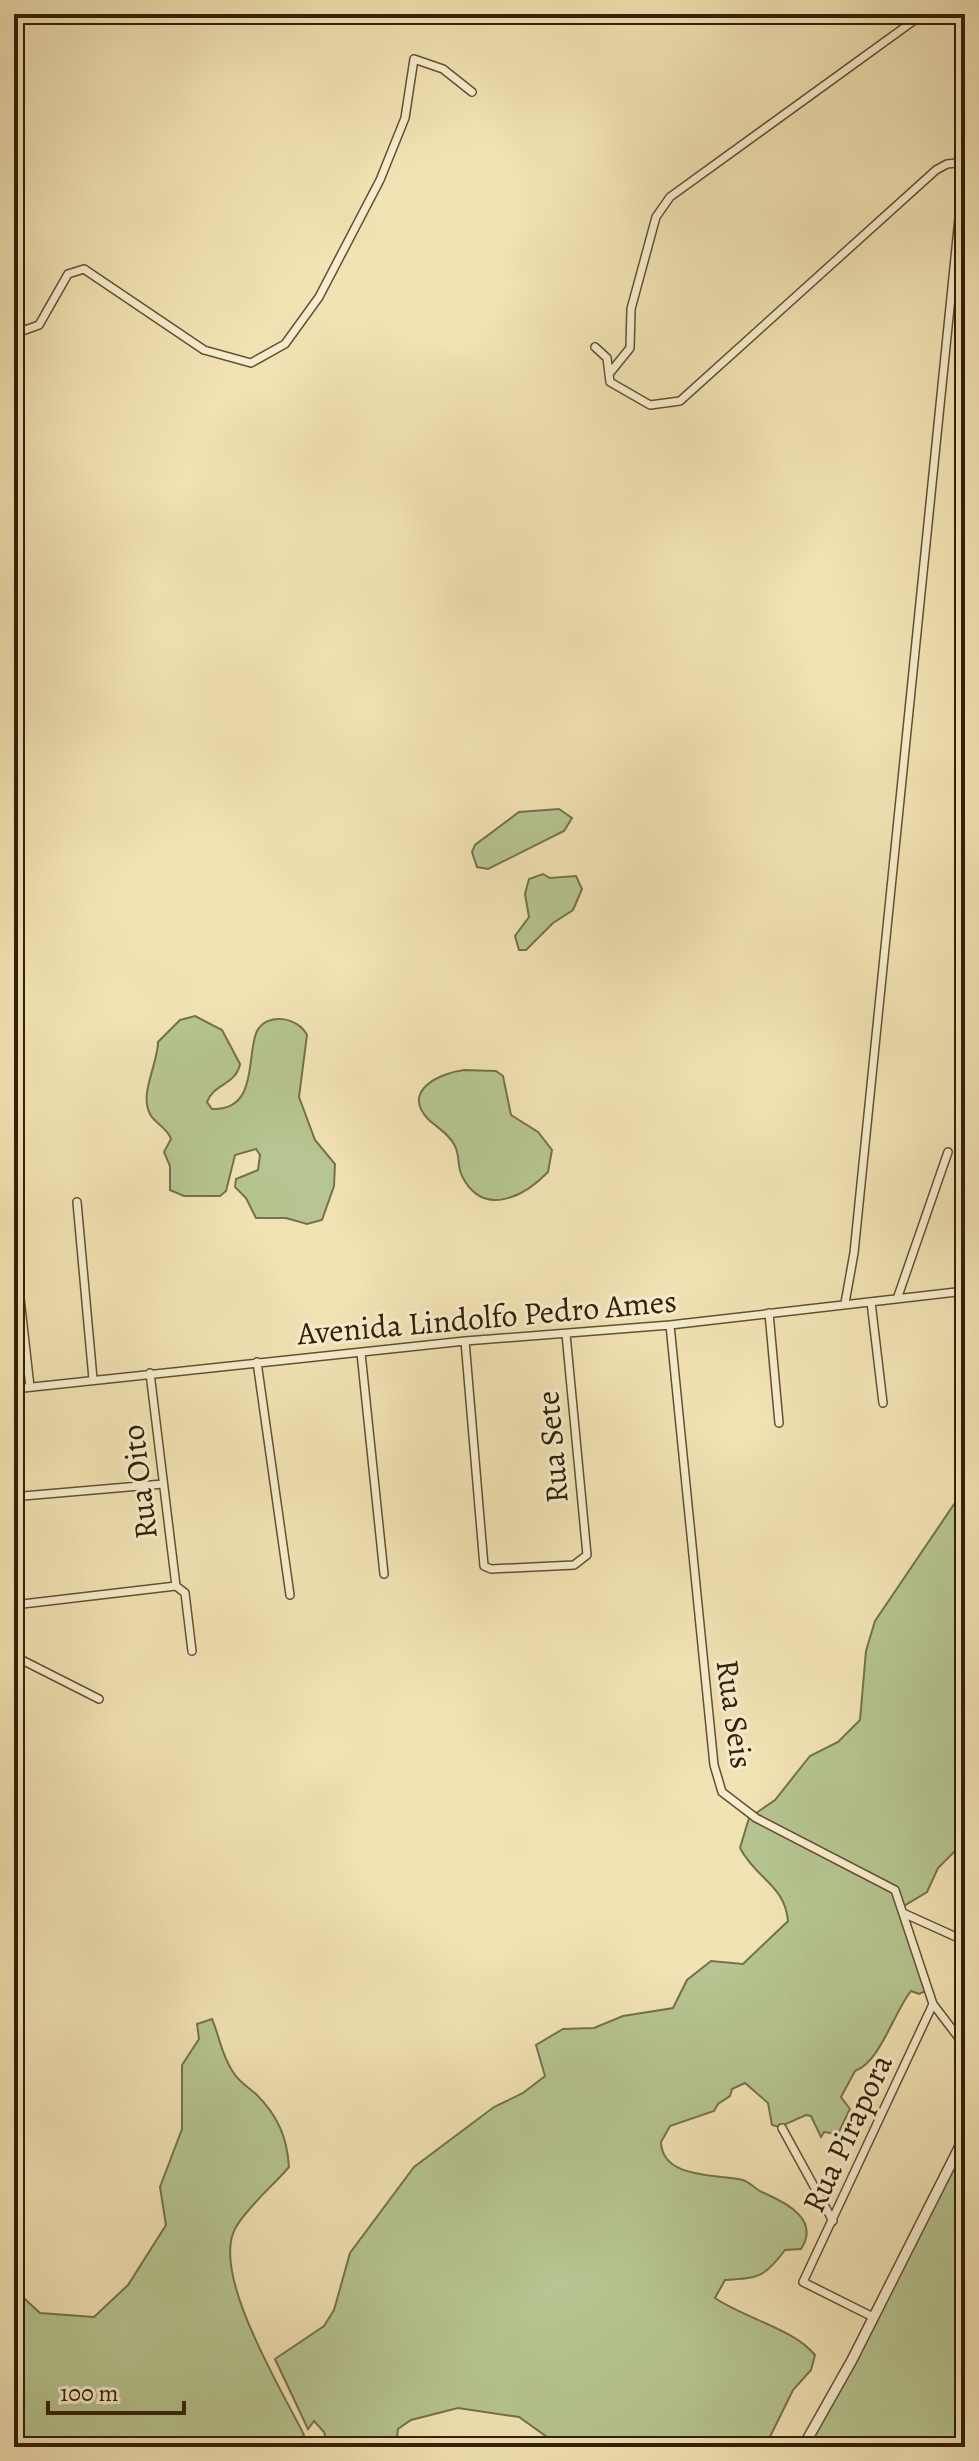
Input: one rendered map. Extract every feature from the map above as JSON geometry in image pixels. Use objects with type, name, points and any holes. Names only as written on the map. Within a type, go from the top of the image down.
[{"type":"street","points":[[609,374],[630,348],[635,294],[656,217],[670,197],[923,14]]},
{"type":"street","points":[[14,321],[25,330],[39,325],[68,274],[84,269],[204,350],[251,363],[285,344],[319,297],[380,180],[405,118],[414,59],[443,69],[472,92]]},
{"type":"street","points":[[595,347],[607,358],[610,382],[650,405],[680,401],[936,170],[965,160],[854,1253],[845,1303]]},
{"type":"street","points":[[897,1299],[948,1152]]},
{"type":"street","points":[[77,1202],[93,1379]]},
{"type":"street","points":[[14,1245],[30,1387]]},
{"type":"street","name":"Avenida Lindolfo Pedro Ames","points":[[14,1389],[465,1341],[670,1325],[965,1291]]},
{"type":"street","points":[[871,1302],[883,1403]]},
{"type":"street","points":[[769,1313],[779,1423]]},
{"type":"street","name":"Rua Seis","points":[[670,1325],[714,1765],[722,1792],[756,1818],[895,1890],[933,2004],[965,2046]]},
{"type":"street","name":"Rua Sete","points":[[465,1341],[484,1566],[491,1569],[574,1565],[587,1555],[566,1334]]},
{"type":"street","points":[[361,1353],[384,1574]]},
{"type":"street","points":[[257,1362],[290,1595]]},
{"type":"street","name":"Rua Oito","points":[[150,1373],[176,1586],[185,1593],[192,1651]]},
{"type":"street","points":[[23,1496],[163,1484]]},
{"type":"street","points":[[14,1605],[176,1586]]},
{"type":"street","points":[[14,1656],[99,1699]]},
{"type":"street","points":[[903,1913],[965,1941]]},
{"type":"street","name":"Rua Pirapora","points":[[873,2317],[803,2282],[933,2004]]},
{"type":"street","points":[[782,2128],[833,2221]]},
{"type":"street","points":[[803,2447],[965,2136]]},
{"type":"green space","points":[[559,809],[572,818],[564,831],[488,869],[477,867],[472,852],[475,845],[519,812]]},
{"type":"green space","points":[[543,874],[550,878],[576,876],[582,889],[573,910],[553,923],[526,950],[519,950],[515,936],[529,917],[525,894],[529,879]]},
{"type":"green space","points":[[195,1016],[222,1030],[240,1064],[234,1076],[210,1096],[207,1102],[212,1109],[227,1107],[237,1101],[244,1091],[254,1041],[262,1025],[282,1019],[297,1024],[307,1035],[299,1097],[315,1140],[335,1164],[334,1186],[322,1220],[307,1224],[286,1218],[256,1218],[246,1198],[235,1187],[236,1179],[258,1170],[260,1155],[256,1149],[235,1155],[226,1191],[220,1196],[184,1196],[170,1190],[170,1166],[164,1152],[171,1139],[150,1114],[148,1088],[158,1042],[180,1020]]},
{"type":"green space","points":[[464,1070],[496,1071],[503,1076],[511,1115],[538,1132],[552,1150],[548,1172],[516,1195],[492,1200],[481,1197],[471,1189],[460,1172],[453,1142],[421,1110],[419,1100],[427,1085],[444,1075]]},
{"type":"green space","points":[[965,1488],[965,1841],[938,1868],[927,1892],[899,1909],[926,1991],[919,1994],[911,1991],[872,2058],[855,2071],[841,2097],[850,2109],[838,2134],[824,2132],[821,2137],[811,2116],[806,2115],[779,2127],[772,2125],[768,2103],[745,2083],[732,2089],[730,2096],[714,2111],[670,2126],[661,2142],[664,2154],[681,2169],[743,2180],[791,2207],[804,2221],[806,2239],[801,2249],[785,2250],[760,2275],[725,2280],[715,2298],[795,2338],[815,2355],[811,2370],[793,2390],[765,2447],[561,2447],[519,2417],[458,2408],[411,2420],[398,2429],[396,2447],[328,2447],[324,2432],[314,2421],[308,2429],[275,2359],[324,2326],[334,2310],[350,2253],[414,2167],[494,2107],[523,2093],[545,2076],[536,2045],[563,2029],[594,2028],[623,2016],[673,2008],[687,1980],[711,1961],[743,1964],[788,1921],[786,1909],[776,1890],[740,1848],[749,1818],[775,1800],[810,1756],[838,1742],[860,1720],[866,1651],[875,1621]]},
{"type":"green space","points":[[212,2019],[229,2065],[270,2110],[286,2146],[289,2167],[241,2219],[230,2247],[232,2272],[240,2301],[304,2435],[295,2447],[14,2447],[14,2289],[40,2313],[94,2317],[128,2285],[166,2225],[160,2187],[182,2129],[182,2065],[199,2039],[197,2024]]},
{"type":"green space","points":[[965,2141],[965,2447],[806,2447]]}]
